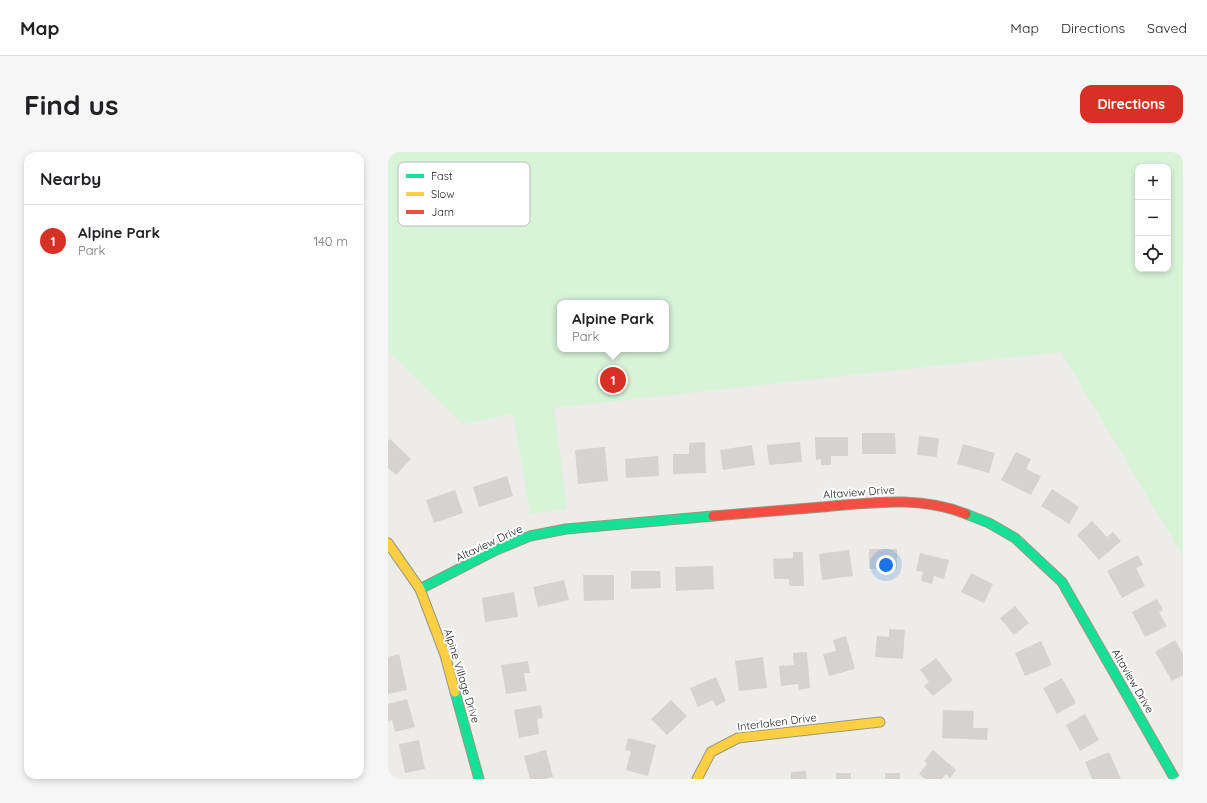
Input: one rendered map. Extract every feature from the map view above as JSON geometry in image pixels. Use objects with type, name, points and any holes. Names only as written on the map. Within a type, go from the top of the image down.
[{"type":"street","name":"Altaview Drive","points":[[420,590],[501,548],[530,536],[566,529],[888,501],[920,502],[954,509],[989,523],[1015,538],[1062,582],[1175,779]]},
{"type":"street","name":"Alpine Village Drive","points":[[388,543],[420,590],[445,655],[478,779]]},
{"type":"street","name":"Interlaken Drive","points":[[697,779],[710,752],[738,738],[880,722]]},
{"type":"green space","points":[[388,152],[1183,152],[1183,556],[1061,352],[554,408],[567,509],[530,514],[513,414],[463,424],[388,351]]},
{"type":"building","points":[[862,433],[895,433],[896,454],[862,454]]},
{"type":"building","points":[[919,436],[939,438],[937,457],[917,455]]},
{"type":"building","points":[[815,437],[848,437],[848,456],[831,456],[831,465],[821,465],[821,459],[816,460]]},
{"type":"building","points":[[390,439],[411,459],[396,475],[388,468],[388,441]]},
{"type":"building","points":[[705,442],[706,473],[673,474],[673,454],[689,454],[689,443]]},
{"type":"building","points":[[800,442],[802,462],[769,465],[767,445]]},
{"type":"building","points":[[963,444],[995,453],[989,473],[957,464]]},
{"type":"building","points":[[752,445],[755,465],[723,470],[720,450]]},
{"type":"building","points":[[605,447],[608,481],[578,484],[575,450]]},
{"type":"building","points":[[1016,452],[1031,459],[1026,469],[1041,476],[1031,495],[1001,480]]},
{"type":"building","points":[[658,456],[659,476],[626,478],[625,459]]},
{"type":"building","points":[[507,476],[513,496],[479,507],[473,487]]},
{"type":"building","points":[[1052,489],[1079,507],[1069,524],[1041,506]]},
{"type":"building","points":[[455,490],[463,513],[434,523],[426,500]]},
{"type":"building","points":[[1092,521],[1107,537],[1113,532],[1121,541],[1099,560],[1077,535]]},
{"type":"building","points":[[869,549],[897,549],[897,569],[869,569]]},
{"type":"building","points":[[849,550],[853,576],[822,580],[819,554]]},
{"type":"building","points":[[793,552],[803,552],[804,586],[789,586],[789,579],[774,579],[773,559],[793,558]]},
{"type":"building","points":[[920,553],[949,560],[944,579],[934,576],[932,584],[921,581],[923,572],[916,571]]},
{"type":"building","points":[[1138,555],[1143,565],[1136,568],[1145,586],[1122,598],[1107,571]]},
{"type":"building","points":[[713,566],[714,589],[676,591],[675,567]]},
{"type":"building","points":[[631,571],[660,571],[661,588],[631,589]]},
{"type":"building","points":[[971,573],[993,584],[984,603],[961,592]]},
{"type":"building","points":[[583,575],[614,575],[614,600],[584,601]]},
{"type":"building","points":[[564,580],[569,600],[538,607],[533,587]]},
{"type":"building","points":[[514,592],[518,617],[485,622],[482,598]]},
{"type":"building","points":[[1157,599],[1163,610],[1159,612],[1167,626],[1145,637],[1132,612]]},
{"type":"building","points":[[1015,606],[1029,623],[1014,635],[1000,618]]},
{"type":"building","points":[[889,629],[905,630],[903,659],[875,657],[877,636],[889,637]]},
{"type":"building","points":[[846,636],[855,669],[829,676],[823,654],[836,651],[833,640]]},
{"type":"building","points":[[1175,640],[1183,654],[1183,675],[1172,681],[1155,652]]},
{"type":"building","points":[[1041,641],[1052,665],[1025,676],[1015,653]]},
{"type":"building","points":[[807,652],[810,688],[799,690],[798,684],[781,686],[779,666],[794,665],[793,653]]},
{"type":"building","points":[[399,654],[407,690],[388,694],[388,657]]},
{"type":"building","points":[[763,657],[767,688],[739,691],[735,661]]},
{"type":"building","points":[[936,658],[953,680],[933,696],[924,686],[929,682],[920,670]]},
{"type":"building","points":[[528,661],[530,673],[524,673],[527,691],[506,694],[501,665]]},
{"type":"building","points":[[716,677],[726,701],[716,706],[713,700],[698,707],[690,688]]},
{"type":"building","points":[[1062,678],[1076,703],[1057,714],[1043,688]]},
{"type":"building","points":[[407,699],[415,727],[395,732],[392,720],[388,721],[388,704]]},
{"type":"building","points":[[671,700],[687,716],[667,735],[651,719]]},
{"type":"building","points":[[541,705],[543,718],[537,719],[539,734],[519,738],[514,710]]},
{"type":"building","points":[[943,710],[974,711],[973,728],[988,728],[987,740],[942,738]]},
{"type":"building","points":[[1085,714],[1099,740],[1080,751],[1066,725]]},
{"type":"building","points":[[628,738],[656,745],[648,776],[626,770],[631,751],[625,750]]},
{"type":"building","points":[[419,740],[425,769],[405,773],[399,744]]},
{"type":"building","points":[[546,750],[553,777],[545,779],[530,779],[524,756]]},
{"type":"building","points":[[933,750],[956,770],[950,778],[946,774],[942,779],[925,779],[919,774],[927,764],[924,761]]},
{"type":"building","points":[[1109,752],[1121,779],[1092,779],[1085,762]]},
{"type":"building","points":[[806,771],[806,779],[791,779],[791,772]]},
{"type":"building","points":[[836,773],[851,773],[851,779],[836,779]]},
{"type":"building","points":[[885,773],[900,773],[900,779],[885,779]]},
{"type":"traffic: fast","points":[[966,514],[989,523],[1015,538],[1062,582],[1175,779]]},
{"type":"traffic: fast","points":[[420,589],[494,551],[530,536],[566,529],[713,516]]},
{"type":"traffic: fast","points":[[455,692],[479,779]]},
{"type":"traffic: slow","points":[[388,543],[420,589],[445,655],[455,692]]},
{"type":"traffic: slow","points":[[697,779],[711,752],[738,738],[880,722]]},
{"type":"traffic: jam","points":[[713,516],[877,502],[913,502],[931,504],[966,514]]},
{"type":"place","name":"Alpine Park","points":[[613,380]]}]
